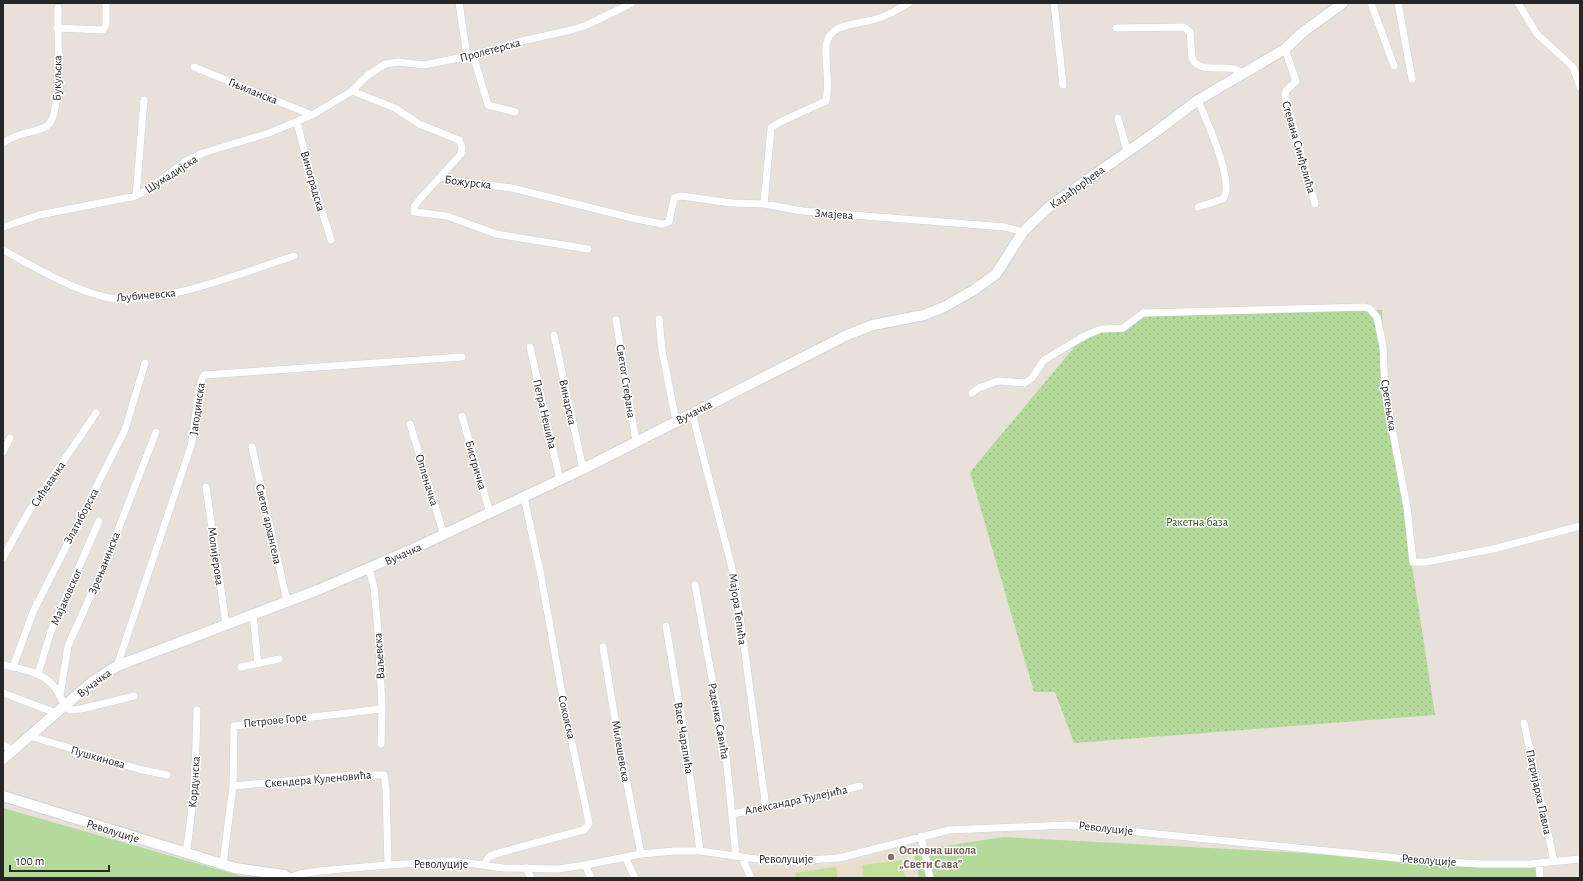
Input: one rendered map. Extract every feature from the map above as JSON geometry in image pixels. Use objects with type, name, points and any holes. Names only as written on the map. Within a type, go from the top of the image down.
[{"type":"street","points":[[57,28],[103,30],[106,25],[106,3]]},
{"type":"street","points":[[459,3],[470,55],[488,105],[515,112]]},
{"type":"street","name":"Пролетерска","points":[[312,115],[352,91],[368,75],[385,64],[398,62],[424,65],[470,55],[587,25],[632,3]]},
{"type":"street","points":[[764,204],[771,128],[780,122],[824,104],[826,101],[826,47],[830,34],[837,28],[879,18],[910,3]]},
{"type":"street","points":[[1054,3],[1063,85]]},
{"type":"street","name":"Карађорђева","points":[[810,352],[860,329],[924,315],[965,296],[996,274],[1023,232],[1050,206],[1198,100],[1285,49],[1303,32],[1343,3]]},
{"type":"street","points":[[1370,3],[1394,66]]},
{"type":"street","points":[[1398,3],[1412,79]]},
{"type":"street","points":[[1518,3],[1537,34],[1573,67],[1580,87]]},
{"type":"street","name":"Букуљска","points":[[3,143],[21,134],[45,128],[51,122],[57,102],[58,8]]},
{"type":"street","points":[[1116,28],[1184,27],[1190,32],[1192,58],[1195,64],[1205,68],[1232,67],[1242,73]]},
{"type":"street","name":"Стевана Синђелића","points":[[1285,49],[1296,81],[1286,92],[1285,96],[1315,204]]},
{"type":"street","name":"Гњиланска","points":[[194,67],[312,115]]},
{"type":"street","points":[[352,91],[395,108],[418,124],[459,140],[462,147],[461,154],[441,177]]},
{"type":"street","points":[[136,196],[144,100]]},
{"type":"street","points":[[1198,100],[1222,162],[1226,191],[1223,199],[1198,207]]},
{"type":"street","name":"Шумадијска","points":[[3,227],[39,215],[136,196],[186,161],[204,153],[297,122],[312,115]]},
{"type":"street","points":[[1118,118],[1127,151]]},
{"type":"street","name":"Виноградска","points":[[297,122],[309,169],[331,240]]},
{"type":"street","name":"Божурска","points":[[588,249],[496,234],[447,216],[414,212],[414,207],[441,177],[450,180],[512,188],[632,218],[666,224]]},
{"type":"street","name":"Змајева","points":[[666,224],[671,219],[674,198],[677,196],[748,204],[764,204],[802,211],[996,226],[1023,232]]},
{"type":"street","name":"Љубичевска","points":[[3,250],[85,290],[118,299],[145,297],[187,290],[294,256]]},
{"type":"street","name":"Сретењска","points":[[972,393],[979,388],[998,382],[1025,383],[1032,378],[1044,360],[1086,335],[1101,329],[1119,329],[1143,313],[1360,306],[1369,308],[1377,317],[1383,346],[1384,391],[1407,507],[1414,562],[1426,562],[1493,549],[1580,526]]},
{"type":"street","points":[[658,319],[662,350],[676,421]]},
{"type":"street","name":"Светог Стефана","points":[[616,320],[636,442]]},
{"type":"street","name":"Винарска","points":[[554,335],[583,469]]},
{"type":"street","name":"Петра Нешића","points":[[530,348],[560,480]]},
{"type":"street","name":"Вучачка","points":[[3,759],[56,713],[62,701],[117,666],[369,569],[583,469],[810,352]]},
{"type":"street","name":"Јагодинска","points":[[117,666],[191,446],[197,415],[199,384],[204,375],[462,357]]},
{"type":"street","name":"Златиборска","points":[[13,667],[33,612],[125,430],[145,363]]},
{"type":"street","name":"Сићевачка","points":[[3,558],[28,513],[96,413]]},
{"type":"street","name":"Мајора Тепића","points":[[692,413],[735,580],[766,808]]},
{"type":"street","name":"Бистричка","points":[[462,416],[490,513]]},
{"type":"street","name":"Опленачка","points":[[410,424],[444,535]]},
{"type":"street","name":"Зрењанинска","points":[[62,701],[68,646],[106,561],[156,432]]},
{"type":"street","points":[[3,452],[10,438]]},
{"type":"street","name":"Светог архангела","points":[[252,447],[287,601]]},
{"type":"street","name":"Молијерова","points":[[206,487],[226,624]]},
{"type":"street","name":"Соколска","points":[[483,865],[495,854],[583,830],[589,823],[564,703],[541,576],[524,497]]},
{"type":"street","name":"Мајаковског","points":[[38,674],[51,631],[99,521]]},
{"type":"street","name":"Ваљевска","points":[[369,569],[374,587],[382,709],[381,744]]},
{"type":"street","name":"Раденка Савића","points":[[695,586],[726,756],[732,814],[739,857],[751,878]]},
{"type":"street","points":[[253,614],[258,664]]},
{"type":"street","name":"Васе Чарапића","points":[[666,626],[686,747],[700,851]]},
{"type":"street","name":"Милешевска","points":[[603,648],[619,743],[641,854]]},
{"type":"street","points":[[241,667],[279,659]]},
{"type":"street","points":[[3,665],[38,674],[49,681],[62,701],[70,710],[81,709],[134,696]]},
{"type":"street","points":[[3,693],[56,713]]},
{"type":"street","name":"Петрове Горе","points":[[223,864],[233,786],[234,726],[382,709]]},
{"type":"street","name":"Кордунска","points":[[186,853],[191,821],[194,784],[196,710]]},
{"type":"street","name":"Патријарха Павла","points":[[1524,723],[1554,861]]},
{"type":"street","name":"Пушкинова","points":[[30,736],[138,769],[167,774]]},
{"type":"street","points":[[3,745],[14,750]]},
{"type":"street","name":"Скендера Куленовића","points":[[233,786],[351,775],[384,775],[386,788],[388,865]]},
{"type":"street","name":"Александра Ђулејића","points":[[732,814],[809,800],[860,786]]},
{"type":"street","name":"Револуције","points":[[3,796],[223,864],[253,871],[284,875],[289,878],[300,874],[321,875],[388,865],[454,861],[503,868],[558,869],[585,866],[641,854],[700,851],[739,857],[793,861],[838,858],[949,830],[964,828],[1068,825],[1482,864],[1539,864],[1580,858]]},
{"type":"street","points":[[921,836],[930,878]]},
{"type":"street","points":[[625,857],[635,878]]},
{"type":"street","points":[[1539,864],[1540,878]]},
{"type":"street","points":[[585,866],[590,878]]},
{"type":"street","points":[[526,868],[531,878]]},
{"type":"shaded area","name":"Основна школа „Свети Сава”","points":[[906,849],[914,878],[755,878],[753,876],[758,870],[840,865]]},
{"type":"green space","name":"Ракетна база","points":[[1382,310],[1385,391],[1435,715],[1074,743],[1055,692],[1034,692],[970,472],[1076,345],[1099,333],[1123,331],[1143,316]]},
{"type":"green space","points":[[3,808],[242,876],[260,878],[3,878]]},
{"type":"green space","points":[[1004,837],[1305,853],[1419,863],[1537,867],[1537,878],[919,878],[913,851]]},
{"type":"green space","points":[[902,860],[905,878],[864,878],[862,865]]},
{"type":"green space","points":[[836,867],[838,878],[796,878],[795,873]]},
{"type":"place","name":"Основна школа „Свети Сава”","points":[[891,857]]}]
